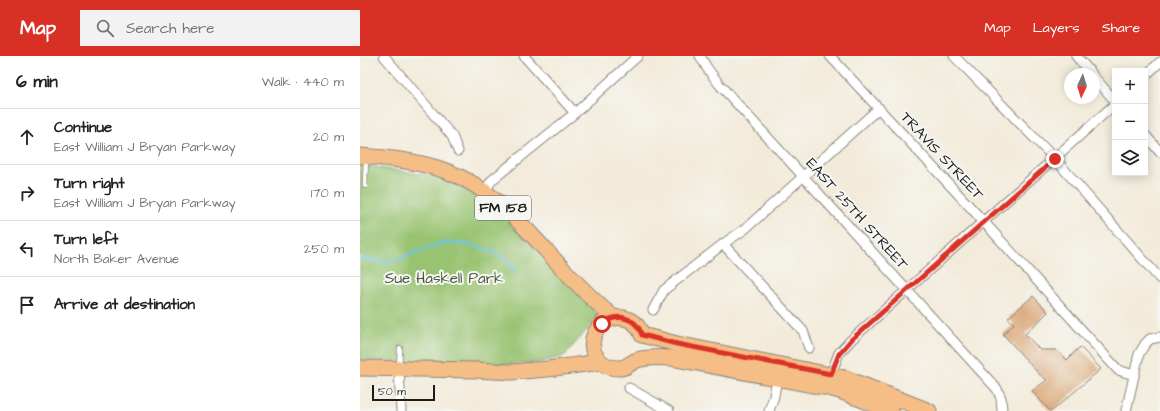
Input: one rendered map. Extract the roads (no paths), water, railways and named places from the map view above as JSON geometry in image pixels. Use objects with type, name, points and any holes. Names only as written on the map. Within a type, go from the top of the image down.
[{"type":"main road","name":"FM 158","points":[[363,156],[412,161],[447,171],[484,191],[519,222],[580,287],[614,318]]},
{"type":"main road","points":[[636,361],[641,352],[642,335],[638,327],[631,320],[614,318],[608,320],[600,326],[593,340],[592,349],[601,362],[609,366],[619,368],[629,366],[636,361],[650,358],[671,358],[840,391],[891,411]]},
{"type":"main road","points":[[642,335],[677,344],[831,374],[860,383],[929,411]]},
{"type":"main road","points":[[360,368],[512,372],[601,362]]},
{"type":"street","points":[[384,56],[452,136],[458,151]]},
{"type":"street","points":[[524,56],[574,113]]},
{"type":"street","points":[[484,191],[492,180],[574,113],[638,56]]},
{"type":"street","name":"EAST 25TH STREET","points":[[700,56],[706,68],[719,84],[805,176],[907,291],[997,389],[1001,398],[1002,411]]},
{"type":"street","name":"TRAVIS STREET","points":[[830,56],[984,222],[1118,370],[1134,375]]},
{"type":"street","points":[[954,56],[1055,159],[1160,279]]},
{"type":"street","points":[[1076,56],[1087,68]]},
{"type":"street","points":[[1148,73],[1160,62]]},
{"type":"street","points":[[1100,84],[1112,98]]},
{"type":"street","points":[[831,374],[839,354],[852,339],[1055,159],[1113,104]]},
{"type":"street","points":[[653,310],[664,290],[745,228],[805,176],[879,108]]},
{"type":"street","points":[[1148,138],[1160,152]]},
{"type":"street","points":[[723,244],[803,331],[808,348]]},
{"type":"street","points":[[1126,411],[1139,354],[1150,339],[1160,337]]},
{"type":"street","points":[[399,369],[400,411]]},
{"type":"street","points":[[769,411],[774,396],[777,378]]},
{"type":"street","points":[[629,388],[669,411]]},
{"type":"lane","points":[[363,156],[365,186]]},
{"type":"lane","points":[[399,369],[400,348]]},
{"type":"waterway","points":[[360,258],[377,261],[390,261],[440,244],[454,243],[481,248],[497,254],[510,264],[515,274]]},
{"type":"park label","name":"Sue Haskell Park","points":[[444,278]]}]
